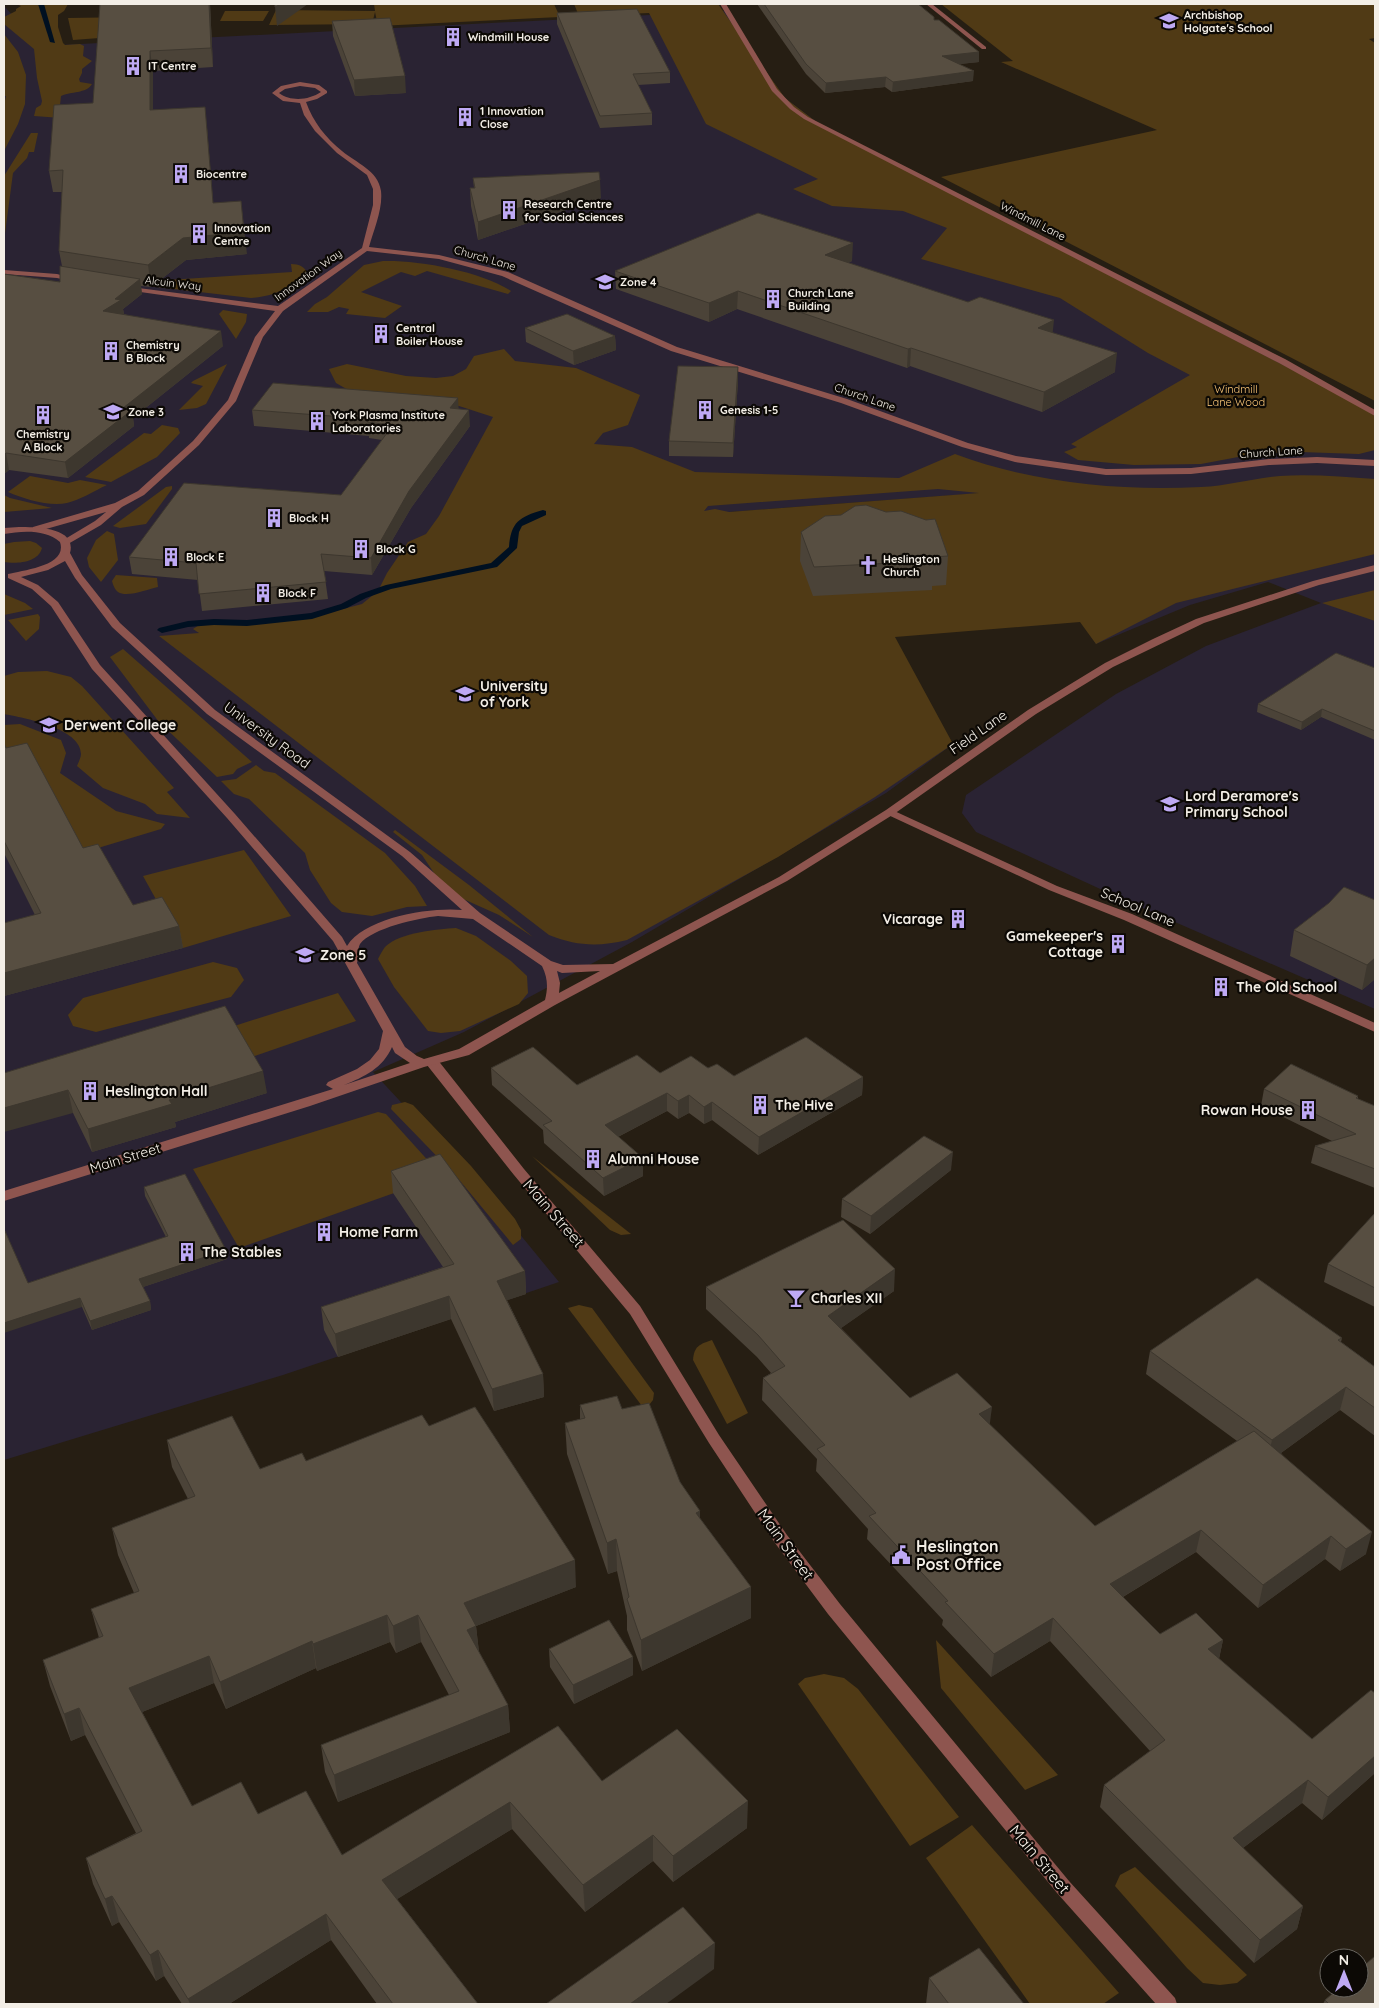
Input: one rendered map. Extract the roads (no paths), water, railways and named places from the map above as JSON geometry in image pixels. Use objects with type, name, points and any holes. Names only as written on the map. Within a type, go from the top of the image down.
[{"type":"street","name":"Windmill Lane","points":[[723,4],[774,90],[792,108],[806,118],[1282,361],[1375,413]]},
{"type":"street","points":[[930,4],[984,48]]},
{"type":"street","points":[[947,27],[956,26]]},
{"type":"street","points":[[300,84],[317,86],[325,92],[316,98],[302,100],[282,98],[275,93],[283,87],[300,84]]},
{"type":"street","points":[[302,100],[307,115],[317,130],[339,152],[370,174],[377,189],[377,205],[365,249]]},
{"type":"street","name":"Innovation Way","points":[[7,576],[42,569],[55,564],[65,548],[119,505],[140,493],[196,444],[232,401],[260,337],[280,309],[365,249]]},
{"type":"street","name":"Church Lane","points":[[365,249],[439,257],[505,274],[674,349],[844,402],[965,445],[1015,460],[1086,470],[1140,472],[1191,471],[1269,462],[1317,460],[1375,463]]},
{"type":"street","points":[[4,272],[57,276],[88,282]]},
{"type":"street","name":"Alcuin Way","points":[[114,287],[280,309]]},
{"type":"street","name":"Innovation Way","points":[[36,529],[119,505]]},
{"type":"street","points":[[4,531],[36,529],[55,534],[65,548]]},
{"type":"street","name":"University Road","points":[[65,548],[70,565],[116,624],[211,712],[406,854],[476,916],[547,964]]},
{"type":"street","name":"Field Lane","points":[[550,1002],[783,879],[890,812],[1032,712],[1109,666],[1200,621],[1316,583],[1375,568]]},
{"type":"street","points":[[7,576],[35,587],[55,604],[96,667],[241,827],[338,940],[400,1050],[412,1059],[428,1062],[464,1052],[550,1002],[554,976],[547,964]]},
{"type":"street","name":"School Lane","points":[[890,812],[1053,888],[1128,918],[1375,1028]]},
{"type":"street","name":"University Road","points":[[352,962],[353,944],[363,934],[405,917],[427,912],[454,912],[476,916]]},
{"type":"street","name":"Field Lane","points":[[547,964],[562,969],[618,966]]},
{"type":"street","name":"Main Street","points":[[247,1121],[361,1074],[384,1051],[389,1032]]},
{"type":"street","name":"Main Street","points":[[4,1196],[247,1121],[428,1062],[635,1310],[714,1439],[781,1538],[834,1609],[1057,1880],[1168,2004]]},
{"type":"waterway","points":[[41,4],[53,42]]},
{"type":"waterway","points":[[162,630],[188,624],[214,622],[247,623],[312,616],[344,606],[363,596],[389,587],[494,565],[513,548],[515,532],[519,524],[528,518],[543,513]]},
{"type":"place","name":"Archbishop Holgate's School","points":[[1169,21]]},
{"type":"place","name":"Windmill House","points":[[453,37]]},
{"type":"place","name":"IT Centre","points":[[133,66]]},
{"type":"place","name":"1 Innovation Close","points":[[465,117]]},
{"type":"place","name":"Biocentre","points":[[181,174]]},
{"type":"place","name":"Research Centre for Social Sciences","points":[[509,210]]},
{"type":"place","name":"Innovation Centre","points":[[199,234]]},
{"type":"place","name":"Zone 4","points":[[605,282]]},
{"type":"place","name":"Church Lane Building","points":[[773,299]]},
{"type":"place","name":"Central Boiler House","points":[[381,334]]},
{"type":"place","name":"Chemistry B Block","points":[[111,351]]},
{"type":"place","name":"Genesis 1-5","points":[[705,410]]},
{"type":"place","name":"Zone 3","points":[[113,412]]},
{"type":"place","name":"Chemistry A Block","points":[[43,415]]},
{"type":"place","name":"York Plasma Institute Laboratories","points":[[317,421]]},
{"type":"place","name":"Block H","points":[[274,518]]},
{"type":"place","name":"Block G","points":[[361,549]]},
{"type":"place","name":"Block E","points":[[171,557]]},
{"type":"place","name":"Heslington Church","points":[[868,565]]},
{"type":"place","name":"Block F","points":[[263,593]]},
{"type":"place","name":"University of York","points":[[465,694]]},
{"type":"place","name":"Derwent College","points":[[49,725]]},
{"type":"place","name":"Lord Deramore's Primary School","points":[[1170,804]]},
{"type":"place","name":"Vicarage","points":[[958,919]]},
{"type":"place","name":"Gamekeeper's Cottage","points":[[1118,944]]},
{"type":"place","name":"Zone 5","points":[[305,955]]},
{"type":"place","name":"The Old School","points":[[1221,987]]},
{"type":"place","name":"Heslington Hall","points":[[90,1091]]},
{"type":"place","name":"The Hive","points":[[760,1105]]},
{"type":"place","name":"Rowan House","points":[[1308,1110]]},
{"type":"place","name":"Alumni House","points":[[593,1159]]},
{"type":"place","name":"Home Farm","points":[[324,1232]]},
{"type":"place","name":"The Stables","points":[[187,1252]]},
{"type":"place","name":"Charles XII","points":[[796,1298]]},
{"type":"place","name":"Heslington Post Office","points":[[901,1555]]},
{"type":"park label","name":"Windmill Lane Wood","points":[[1236,395]]}]
